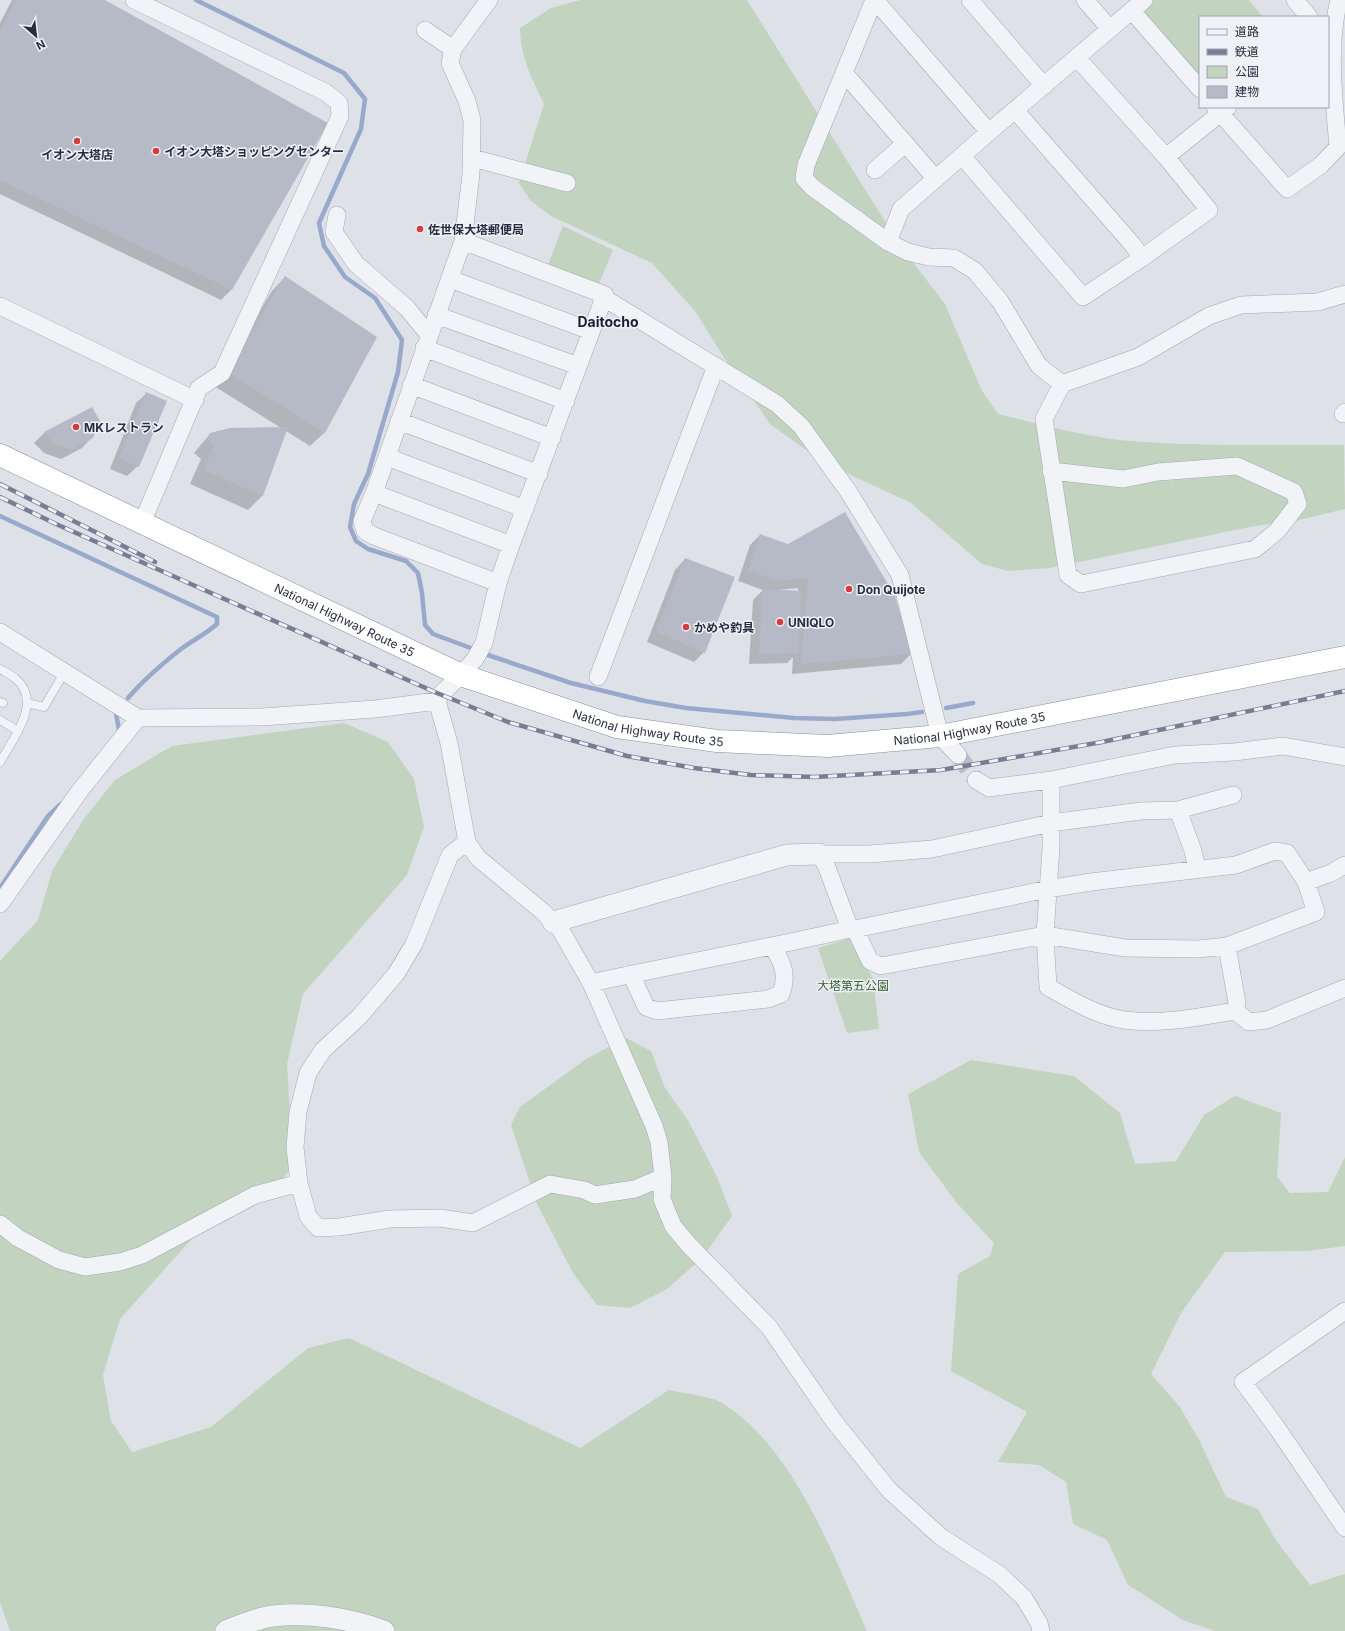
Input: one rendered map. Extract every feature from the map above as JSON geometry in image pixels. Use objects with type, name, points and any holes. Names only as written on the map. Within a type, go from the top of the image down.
[{"type":"highway","name":"National Highway Route 35","points":[[0,455],[142,523],[468,667],[616,727],[717,741],[828,746],[940,736],[1345,657]]},
{"type":"street","points":[[134,0],[325,92],[339,103],[340,116],[222,374],[200,388],[194,400],[142,523]]},
{"type":"street","points":[[489,0],[452,49],[450,63],[467,101],[472,120],[472,158],[463,241],[426,341],[387,457],[362,521],[365,531],[374,536],[498,583]]},
{"type":"street","points":[[989,132],[874,0],[845,74],[806,165],[804,178],[812,187],[888,242],[908,252],[929,257],[954,258],[975,271],[1000,300],[1039,366],[1062,384]]},
{"type":"street","points":[[970,0],[1044,86]]},
{"type":"street","points":[[1085,0],[1110,29]]},
{"type":"street","points":[[1295,0],[1308,16]]},
{"type":"street","points":[[1166,157],[1221,109],[1287,189],[1321,165],[1338,147],[1341,139],[1331,22],[1339,0]]},
{"type":"street","points":[[888,242],[901,209],[1138,5],[1199,88]]},
{"type":"street","points":[[425,30],[452,49]]},
{"type":"street","points":[[962,156],[1083,297],[1142,258],[1209,210],[1166,157],[1077,58]]},
{"type":"street","points":[[845,74],[936,179]]},
{"type":"street","points":[[1015,110],[1132,244],[1142,258]]},
{"type":"street","points":[[875,170],[906,144]]},
{"type":"street","points":[[472,158],[566,183]]},
{"type":"street","points":[[337,215],[334,232],[356,264],[407,308],[426,341],[566,401]]},
{"type":"street","points":[[463,241],[605,295],[604,298],[777,404],[801,426],[848,491],[900,575],[940,736],[958,756]]},
{"type":"street","points":[[450,279],[591,331]]},
{"type":"street","points":[[1052,471],[1123,479],[1158,472],[1237,466],[1294,492],[1298,504],[1277,531],[1255,549],[1081,584],[1068,575],[1052,471],[1044,419],[1062,384],[1138,357],[1209,316],[1240,305],[1318,302],[1345,294]]},
{"type":"street","points":[[604,298],[511,545],[498,583],[484,643],[468,667],[441,694],[437,701],[449,743],[467,842],[478,858],[520,891],[560,929],[591,983],[654,1126],[659,1142],[663,1177],[662,1199],[673,1226],[688,1244],[769,1327],[833,1420],[889,1490],[930,1527],[1005,1580],[1024,1598],[1039,1623],[1041,1631]]},
{"type":"street","points":[[0,306],[194,400]]},
{"type":"street","points":[[436,315],[578,366]]},
{"type":"street","points":[[598,677],[716,366]]},
{"type":"street","points":[[412,385],[552,438]]},
{"type":"street","points":[[399,421],[539,474]]},
{"type":"street","points":[[387,457],[525,509]]},
{"type":"street","points":[[374,493],[511,545]]},
{"type":"street","points":[[0,632],[138,718],[262,718],[375,709],[437,701]]},
{"type":"street","points":[[0,904],[79,792],[138,718]]},
{"type":"street","points":[[976,780],[989,788],[1051,780],[1175,755],[1234,752],[1283,746],[1345,757]]},
{"type":"street","points":[[1051,780],[1051,823],[1045,935],[1048,987],[1079,1004],[1123,1020],[1154,1021],[1196,1018],[1235,1011],[1249,1022],[1267,1020],[1345,988]]},
{"type":"street","points":[[553,922],[786,855],[870,854],[932,849],[1051,823],[1142,811],[1178,810],[1233,795]]},
{"type":"street","points":[[1178,810],[1193,851],[1197,869]]},
{"type":"street","points":[[467,842],[450,854],[414,944],[396,974],[349,1027],[323,1050],[308,1073],[298,1119],[295,1147],[298,1183],[308,1216],[318,1228],[339,1227],[390,1219],[440,1218],[474,1223],[550,1184],[584,1190],[595,1195],[635,1188],[663,1177]]},
{"type":"street","points":[[591,983],[773,947],[852,929],[1048,889],[1091,882],[1236,865],[1275,851],[1287,853],[1306,882],[1316,912],[1227,946],[1198,949],[1125,948],[1045,935],[881,966],[870,961],[852,929],[826,865],[819,854]]},
{"type":"street","points":[[1306,882],[1332,873],[1345,865]]},
{"type":"street","points":[[1227,946],[1237,1003],[1235,1011]]},
{"type":"street","points":[[631,974],[646,1007],[657,1011],[768,999],[780,994],[785,982],[780,960],[773,947]]},
{"type":"street","points":[[0,1224],[18,1238],[59,1260],[85,1266],[120,1262],[142,1255],[255,1195],[298,1183]]},
{"type":"street","points":[[1345,1310],[1243,1382],[1292,1449],[1345,1528]]},
{"type":"street","points":[[226,1631],[246,1623],[272,1616],[334,1618],[365,1624],[384,1631]]},
{"type":"lane","points":[[0,669],[16,679],[24,688],[28,703],[25,718],[1,757]]},
{"type":"lane","points":[[28,703],[44,707],[64,673]]},
{"type":"lane","points":[[0,720],[18,731]]},
{"type":"green space","points":[[580,0],[747,0],[899,244],[945,304],[982,391],[998,414],[1074,432],[1119,440],[1175,444],[1344,445],[1345,509],[1299,520],[1250,527],[1050,568],[1008,571],[982,564],[911,503],[823,462],[770,424],[723,356],[695,311],[652,263],[551,216],[530,200],[519,183],[544,104],[531,76],[522,49],[520,28],[551,8]]},
{"type":"green space","points":[[1153,0],[1249,0],[1262,16],[1199,16],[1199,80],[1140,11]]},
{"type":"green space","points":[[563,226],[613,250],[598,286],[547,267]]},
{"type":"green space","points":[[344,723],[388,742],[414,779],[424,827],[407,875],[303,994],[287,1064],[293,1165],[270,1195],[197,1233],[120,1319],[103,1375],[111,1421],[132,1452],[211,1427],[308,1348],[349,1338],[580,1448],[669,1390],[712,1399],[722,1403],[748,1422],[770,1447],[791,1475],[826,1538],[867,1631],[10,1631],[0,1602],[0,961],[38,920],[52,871],[83,820],[115,780],[172,746]]},
{"type":"green space","name":"大塔第五公園","points":[[851,938],[873,979],[879,1029],[847,1033],[818,948]]},
{"type":"green space","points":[[626,1038],[651,1051],[665,1088],[689,1122],[718,1179],[732,1216],[702,1258],[667,1289],[630,1308],[597,1305],[573,1273],[536,1202],[511,1125],[520,1107],[586,1059]]},
{"type":"green space","points":[[971,1060],[1074,1076],[1120,1113],[1135,1164],[1176,1161],[1204,1115],[1235,1096],[1281,1113],[1277,1177],[1290,1193],[1328,1192],[1345,1157],[1345,1246],[1307,1251],[1225,1252],[1181,1313],[1151,1374],[1180,1407],[1199,1440],[1226,1497],[1258,1509],[1275,1539],[1310,1585],[1345,1574],[1345,1631],[1215,1631],[1183,1620],[1128,1585],[1107,1540],[1073,1524],[1066,1482],[1039,1465],[998,1462],[1027,1412],[951,1371],[958,1274],[990,1256],[994,1243],[956,1202],[919,1152],[908,1094]]},
{"type":"building","name":"イオン大塔ショッピングセンター","points":[[16,0],[105,0],[328,123],[232,290],[0,180],[0,31]]},
{"type":"building","points":[[285,276],[377,337],[325,433],[227,372]]},
{"type":"building","points":[[146,392],[167,401],[139,467],[119,458]]},
{"type":"building","name":"MKレストラン","points":[[92,407],[100,421],[93,438],[72,450],[54,443],[44,432]]},
{"type":"building","points":[[288,427],[263,496],[204,470],[214,445],[207,439],[210,433],[230,428]]},
{"type":"building","name":"Don Quijote","points":[[845,512],[895,596],[912,654],[801,664],[808,578],[776,581],[748,570],[760,534],[788,544]]},
{"type":"building","points":[[685,558],[735,577],[705,653],[656,632]]},
{"type":"building","name":"UNIQLO","points":[[762,589],[802,591],[798,653],[759,654]]},
{"type":"waterway","points":[[196,0],[344,73],[365,99],[361,129],[319,223],[324,246],[345,277],[375,298],[402,340],[398,372],[368,474],[354,504],[350,527],[356,541],[368,549],[406,561],[418,573],[422,593],[425,625],[433,634],[476,650]]},
{"type":"waterway","points":[[0,516],[217,617],[217,624],[167,660],[128,698]]},
{"type":"waterway","points":[[482,653],[571,683],[645,701],[686,708],[794,718],[835,719],[922,712]]},
{"type":"waterway","points":[[946,708],[973,703]]},
{"type":"waterway","points":[[116,713],[119,730],[118,733]]},
{"type":"waterway","points":[[0,888],[48,816],[61,804]]},
{"type":"tunnel","points":[[958,755],[976,780]]},
{"type":"railway","points":[[0,484],[155,562]]},
{"type":"railway","points":[[0,497],[56,524],[229,601],[437,693],[508,722],[627,756],[694,768],[751,775],[814,777],[941,770],[1102,742],[1345,691]]},
{"type":"place","name":"イオン大塔店","points":[[77,141]]},
{"type":"place","name":"イオン大塔ショッピングセンター","points":[[156,151]]},
{"type":"place","name":"佐世保大塔郵便局","points":[[420,229]]},
{"type":"place","name":"MKレストラン","points":[[76,427]]},
{"type":"place","name":"Don Quijote","points":[[849,589]]},
{"type":"place","name":"UNIQLO","points":[[780,622]]},
{"type":"place","name":"かめや釣具","points":[[686,627]]},
{"type":"district","name":"Daitocho","points":[[608,321]]}]
